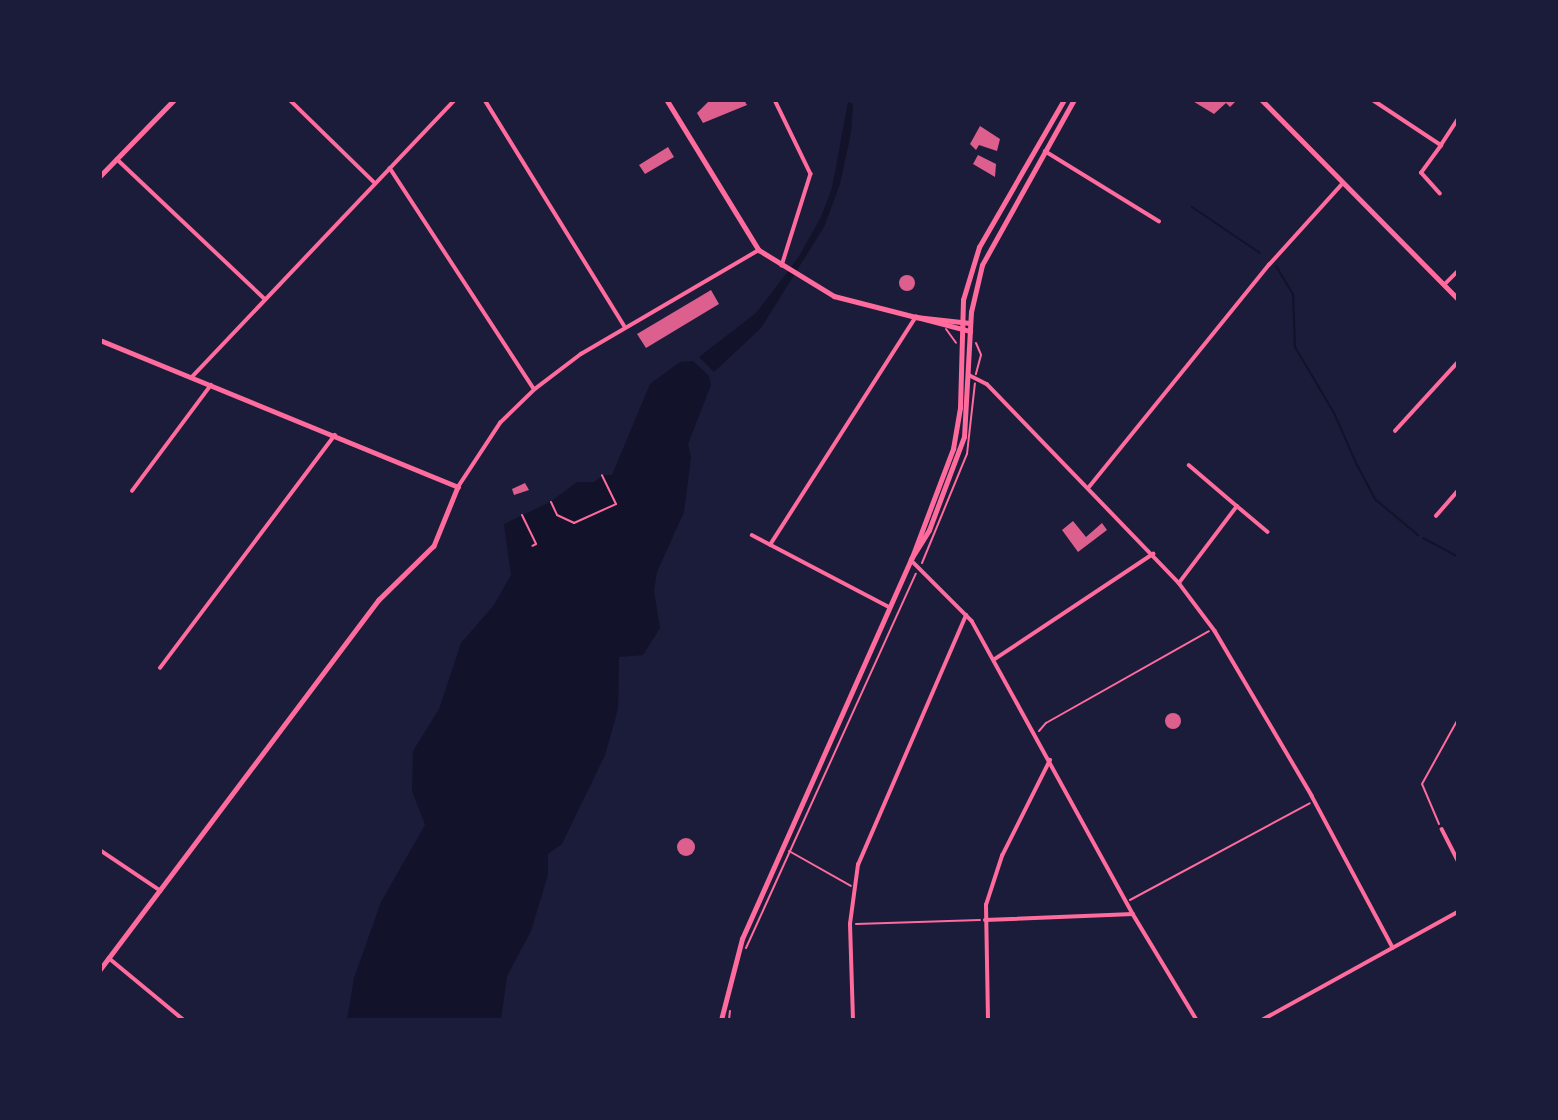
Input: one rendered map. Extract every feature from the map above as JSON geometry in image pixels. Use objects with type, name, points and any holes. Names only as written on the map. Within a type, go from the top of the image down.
[{"type":"street","points":[[100,176],[174,100]]},
{"type":"street","points":[[290,100],[375,183]]},
{"type":"street","points":[[192,377],[455,100]]},
{"type":"street","points":[[485,100],[625,327]]},
{"type":"street","points":[[667,100],[759,250],[802,279],[842,299],[970,331]]},
{"type":"street","points":[[775,100],[811,174],[784,267]]},
{"type":"street","points":[[721,1020],[742,939],[911,560],[956,436],[961,322],[979,247],[1064,100]]},
{"type":"street","points":[[911,560],[927,536],[960,452],[969,375],[970,323],[987,251],[1074,100]]},
{"type":"street","points":[[1263,100],[1458,299]]},
{"type":"street","points":[[1373,100],[1441,145]]},
{"type":"street","points":[[1440,194],[1421,173],[1458,119]]},
{"type":"street","points":[[1045,151],[1159,221]]},
{"type":"street","points":[[117,159],[265,299]]},
{"type":"street","points":[[390,168],[535,389]]},
{"type":"street","points":[[1089,487],[1269,265],[1343,183]]},
{"type":"street","points":[[100,970],[379,600],[431,551],[458,487],[500,423],[535,389],[625,327],[759,250]]},
{"type":"street","points":[[1444,285],[1458,271]]},
{"type":"street","points":[[916,317],[970,323]]},
{"type":"street","points":[[770,545],[916,317]]},
{"type":"street","points":[[100,340],[458,487]]},
{"type":"street","points":[[1395,431],[1458,362]]},
{"type":"street","points":[[969,375],[987,384],[1179,583],[1213,629],[1314,800],[1393,948]]},
{"type":"street","points":[[132,491],[211,385]]},
{"type":"street","points":[[160,668],[335,435]]},
{"type":"street","points":[[1189,465],[1268,532]]},
{"type":"street","points":[[1436,516],[1458,491]]},
{"type":"street","points":[[1179,583],[1237,506]]},
{"type":"street","points":[[752,535],[890,607]]},
{"type":"street","points":[[995,659],[1153,554]]},
{"type":"street","points":[[911,560],[966,614],[995,659],[1126,902],[1197,1020]]},
{"type":"street","points":[[853,1020],[850,924],[858,865],[966,614]]},
{"type":"street","points":[[988,1020],[985,920],[1002,856],[1050,760]]},
{"type":"street","points":[[1442,829],[1458,860]]},
{"type":"street","points":[[100,850],[161,891]]},
{"type":"street","points":[[1262,1020],[1458,912]]},
{"type":"street","points":[[985,920],[1133,914]]},
{"type":"street","points":[[109,958],[184,1020]]},
{"type":"path","points":[[946,331],[958,343]]},
{"type":"path","points":[[973,343],[981,351],[976,370]]},
{"type":"path","points":[[551,502],[557,515],[574,523],[616,504],[602,475]]},
{"type":"path","points":[[522,515],[536,544],[532,546]]},
{"type":"path","points":[[745,951],[787,850],[920,566]]},
{"type":"path","points":[[1036,734],[1046,723],[1213,629]]},
{"type":"path","points":[[1442,829],[1422,784],[1458,719]]},
{"type":"path","points":[[1126,902],[1314,800]]},
{"type":"path","points":[[787,850],[855,888]]},
{"type":"path","points":[[850,924],[985,920]]},
{"type":"path","points":[[729,1020],[732,1000]]},
{"type":"shaded area","points":[[848,102],[853,104],[851,133],[840,184],[824,227],[761,328],[714,372],[699,357],[756,313],[798,258],[821,217],[832,188]]},
{"type":"shaded area","points":[[693,361],[709,376],[711,385],[688,444],[691,457],[684,512],[657,572],[654,591],[660,628],[643,655],[619,657],[618,709],[605,755],[562,844],[548,854],[548,875],[531,931],[507,976],[501,1020],[347,1020],[354,978],[381,902],[425,825],[412,791],[413,751],[439,709],[461,643],[494,605],[511,575],[504,524],[550,502],[577,482],[594,482],[603,475],[612,475],[650,384],[680,362]]},
{"type":"building","points":[[710,100],[744,100],[747,105],[703,123],[697,113]]},
{"type":"building","points":[[1191,100],[1237,100],[1230,107],[1226,103],[1214,114]]},
{"type":"building","points":[[980,126],[1000,139],[997,151],[979,145],[976,150],[970,144]]},
{"type":"building","points":[[668,147],[674,157],[645,174],[639,165]]},
{"type":"building","points":[[978,155],[996,164],[995,177],[973,164]]},
{"type":"building","points":[[907,275],[913,277],[913,289],[907,291],[901,289],[899,283],[901,277]]},
{"type":"building","points":[[711,290],[719,304],[646,348],[637,334]]},
{"type":"building","points":[[525,483],[529,490],[514,495],[512,489]]},
{"type":"building","points":[[1073,521],[1086,537],[1102,523],[1107,530],[1078,552],[1062,530]]},
{"type":"building","points":[[1173,713],[1179,715],[1179,727],[1173,729],[1167,727],[1165,721],[1167,715]]},
{"type":"building","points":[[686,838],[692,841],[695,847],[692,853],[686,856],[680,853],[677,847],[680,841]]},
{"type":"waterway","points":[[1192,207],[1260,253]]},
{"type":"waterway","points":[[1276,266],[1293,294],[1295,347],[1334,413],[1357,465],[1376,500],[1418,535]]},
{"type":"waterway","points":[[1423,538],[1458,557]]}]
